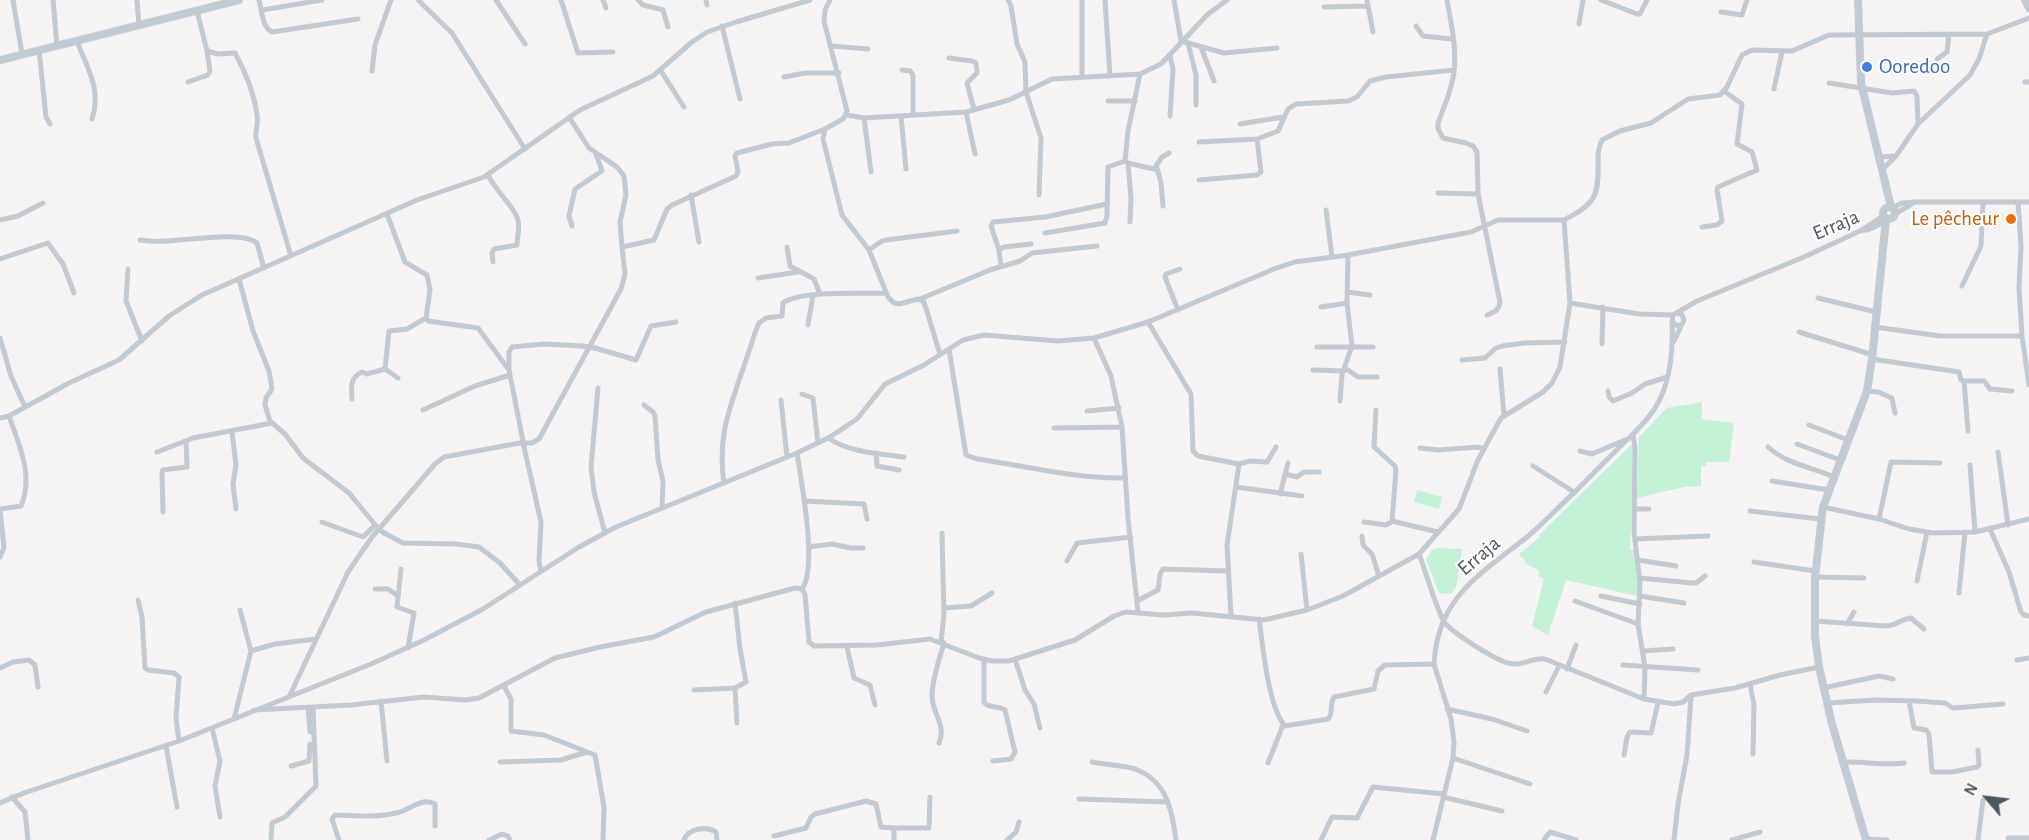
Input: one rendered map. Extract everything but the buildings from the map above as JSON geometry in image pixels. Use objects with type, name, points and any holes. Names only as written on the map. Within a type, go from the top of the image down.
[{"type":"main road","points":[[0,60],[238,0]]},
{"type":"main road","points":[[1858,0],[1862,89],[1882,171],[1889,214],[1883,238],[1873,357],[1867,391],[1822,507],[1815,574],[1815,621],[1823,688],[1866,840]]},
{"type":"main road","points":[[2025,0],[2029,8]]},
{"type":"street","points":[[14,0],[22,54]]},
{"type":"street","points":[[53,0],[57,46]]},
{"type":"street","points":[[137,0],[139,26]]},
{"type":"street","points":[[259,0],[268,30],[276,33],[358,19]]},
{"type":"street","points":[[262,10],[322,0]]},
{"type":"street","points":[[372,71],[375,45],[391,0]]},
{"type":"street","points":[[418,0],[453,33],[525,149]]},
{"type":"street","points":[[496,0],[525,44]]},
{"type":"street","points":[[561,0],[578,53],[613,52]]},
{"type":"street","points":[[603,0],[606,8]]},
{"type":"street","points":[[638,0],[643,5],[663,10],[668,27]]},
{"type":"street","points":[[0,418],[9,417],[69,383],[112,365],[142,342],[169,316],[201,295],[417,200],[488,175],[570,116],[640,84],[661,71],[692,42],[707,33],[722,26],[810,0]]},
{"type":"street","points":[[830,0],[824,16],[847,115]]},
{"type":"street","points":[[1008,0],[1017,44],[1025,62],[1026,92],[1041,138],[1039,195]]},
{"type":"street","points":[[1082,0],[1082,77]]},
{"type":"street","points":[[1105,0],[1110,76]]},
{"type":"street","points":[[1174,0],[1181,41]]},
{"type":"street","points":[[847,115],[864,118],[966,112],[1009,100],[1052,79],[1140,74],[1161,64],[1207,15],[1227,0]]},
{"type":"street","points":[[1447,0],[1454,70],[1451,88],[1438,123],[1438,129],[1443,138],[1473,146],[1477,152],[1478,194],[1500,302],[1499,308],[1487,315]]},
{"type":"street","points":[[1579,24],[1583,0]]},
{"type":"street","points":[[1601,0],[1637,14],[1640,14],[1647,0]]},
{"type":"street","points":[[1721,12],[1742,15],[1748,0]]},
{"type":"street","points":[[1324,7],[1367,3],[1373,32]]},
{"type":"street","points":[[188,82],[208,75],[210,71],[197,11]]},
{"type":"street","points":[[0,802],[166,746],[408,648],[462,621],[541,571],[628,521],[786,458],[828,438],[857,419],[885,384],[924,365],[963,340],[984,334],[1059,341],[1094,338],[1148,322],[1284,265],[1471,232],[1498,220],[1564,220],[1588,204],[1596,194],[1598,152],[1602,140],[1620,131],[1652,123],[1688,99],[1720,95],[1738,60],[1747,51],[1782,52],[1799,49],[1829,35],[1987,34],[2029,18]]},
{"type":"street","points":[[722,26],[740,99]]},
{"type":"street","points":[[1416,26],[1423,36],[1452,39]]},
{"type":"street","points":[[1937,59],[1947,52],[1949,34]]},
{"type":"street","points":[[1882,171],[1896,156],[1918,124],[1970,75],[1979,58],[1987,34]]},
{"type":"street","points":[[76,41],[95,85],[92,119]]},
{"type":"street","points":[[1181,41],[1224,53],[1277,48]]},
{"type":"street","points":[[1188,43],[1196,75],[1196,105]]},
{"type":"street","points":[[832,46],[868,50]]},
{"type":"street","points":[[1201,47],[1214,81]]},
{"type":"street","points":[[39,50],[46,117],[51,124]]},
{"type":"street","points":[[207,51],[218,54],[235,53],[243,69],[258,116],[256,138],[291,256]]},
{"type":"street","points":[[1774,89],[1782,52]]},
{"type":"street","points":[[1170,56],[1173,69],[1170,116]]},
{"type":"street","points":[[949,58],[976,63],[978,70],[976,76],[967,83],[974,109]]},
{"type":"street","points":[[902,70],[910,71],[913,75],[914,115]]},
{"type":"street","points":[[1199,142],[1257,139],[1275,134],[1288,109],[1296,104],[1348,100],[1357,97],[1370,81],[1386,77],[1454,70]]},
{"type":"street","points":[[661,71],[684,107]]},
{"type":"street","points":[[784,76],[804,73],[839,73]]},
{"type":"street","points":[[1130,222],[1128,130],[1140,74]]},
{"type":"street","points":[[1829,83],[1892,93],[1914,91],[1917,96],[1918,124]]},
{"type":"street","points":[[1702,227],[1717,225],[1722,221],[1718,187],[1755,172],[1758,168],[1752,152],[1737,144],[1742,104],[1724,91]]},
{"type":"street","points":[[1108,101],[1135,101]]},
{"type":"street","points":[[966,112],[975,154]]},
{"type":"street","points":[[625,246],[654,240],[667,209],[691,195],[736,176],[738,172],[735,156],[737,153],[765,145],[789,143],[825,129],[847,115]]},
{"type":"street","points":[[289,697],[348,572],[372,537],[435,464],[444,457],[532,443],[539,439],[621,289],[625,274],[625,246],[620,222],[626,195],[624,176],[617,167],[595,153],[582,139],[570,116]]},
{"type":"street","points":[[901,116],[906,169]]},
{"type":"street","points":[[1240,124],[1283,117]]},
{"type":"street","points":[[864,118],[871,172]]},
{"type":"street","points":[[825,129],[823,139],[842,215],[869,250],[886,293],[894,303],[920,299],[1001,266],[1020,261],[1037,251],[1096,246]]},
{"type":"street","points":[[1199,180],[1257,176],[1260,172],[1257,139]]},
{"type":"street","points":[[572,226],[569,216],[575,189],[602,171],[595,153]]},
{"type":"street","points":[[1163,206],[1157,168],[1162,157],[1169,153]]},
{"type":"street","points":[[1878,157],[1896,156]]},
{"type":"street","points":[[1045,233],[1102,224],[1107,218],[1108,167],[1127,162],[1157,168]]},
{"type":"street","points":[[488,175],[519,222],[517,245],[494,249],[493,262]]},
{"type":"street","points":[[1438,193],[1478,194]]},
{"type":"street","points":[[691,195],[699,242]]},
{"type":"street","points":[[2018,202],[2022,336],[2029,385]]},
{"type":"street","name":"Erraja","points":[[1674,318],[1697,301],[1860,231],[1889,214],[1902,203],[2029,202]]},
{"type":"street","points":[[0,220],[18,216],[43,203]]},
{"type":"street","points":[[1962,286],[1981,246],[1983,203]]},
{"type":"street","points":[[1001,266],[999,250],[991,226],[993,222],[1045,218],[1107,204]]},
{"type":"street","points":[[1326,210],[1332,257]]},
{"type":"street","points":[[387,214],[405,262],[427,275],[430,290],[426,318]]},
{"type":"street","points":[[802,588],[806,594],[808,638],[811,644],[820,647],[847,647],[926,639],[984,659],[1002,661],[1075,640],[1114,616],[1126,612],[1163,615],[1192,613],[1272,619],[1307,610],[1342,596],[1419,554],[1461,505],[1497,423],[1504,414],[1532,401],[1548,387],[1560,367],[1570,303],[1564,220]]},
{"type":"street","points":[[869,250],[886,240],[957,231]]},
{"type":"street","points":[[141,240],[163,242],[222,237],[251,239],[257,243],[264,268]]},
{"type":"street","points":[[0,259],[48,243],[63,264],[74,294]]},
{"type":"street","points":[[999,250],[1004,247],[1031,244]]},
{"type":"street","points":[[787,247],[790,266],[814,279],[820,294]]},
{"type":"street","points":[[1340,401],[1340,387],[1352,346],[1347,303],[1348,255]]},
{"type":"street","points":[[128,269],[126,301],[142,342]]},
{"type":"street","points":[[1178,310],[1165,277],[1166,274],[1180,269]]},
{"type":"street","points":[[758,278],[798,272]]},
{"type":"street","points":[[239,279],[254,331],[269,371],[272,388],[266,398],[268,417],[285,434],[303,458],[349,493],[384,533],[403,543],[479,547],[500,564],[520,585]]},
{"type":"street","points":[[1347,292],[1370,295]]},
{"type":"street","points":[[724,483],[721,463],[722,439],[759,323],[766,318],[782,316],[785,300],[820,294],[886,293]]},
{"type":"street","points":[[808,325],[813,295]]},
{"type":"street","points":[[1818,298],[1876,312]]},
{"type":"street","points":[[920,299],[925,303],[940,354]]},
{"type":"street","points":[[1672,346],[1683,322],[1697,301]]},
{"type":"street","points":[[1321,307],[1347,303]]},
{"type":"street","points":[[1570,303],[1674,318],[1682,315],[1683,322]]},
{"type":"street","points":[[1602,344],[1603,307]]},
{"type":"street","points":[[385,369],[389,331],[407,329],[426,318]]},
{"type":"street","points":[[426,318],[428,321],[478,328],[509,372]]},
{"type":"street","points":[[1674,318],[1676,325],[1683,322]]},
{"type":"street","points":[[1672,346],[1674,318]]},
{"type":"street","points":[[541,571],[539,561],[541,522],[509,372],[509,352],[512,347],[544,344],[582,346],[636,360],[651,326],[676,322]]},
{"type":"street","points":[[1148,322],[1191,394],[1193,451],[1198,456],[1239,464],[1250,461],[1267,462],[1276,447]]},
{"type":"street","points":[[1875,327],[1940,336],[2022,336]]},
{"type":"street","points":[[1799,332],[1873,357],[1957,371],[1964,381],[1968,431]]},
{"type":"street","points":[[0,338],[11,376],[25,407]]},
{"type":"street","points":[[1094,338],[1111,376],[1119,408],[1138,612]]},
{"type":"street","points":[[1462,360],[1485,358],[1496,348],[1503,346],[1565,342]]},
{"type":"street","points":[[1317,346],[1373,347]]},
{"type":"street","name":"Erraja","points":[[1433,840],[1453,758],[1453,731],[1434,664],[1438,638],[1451,605],[1470,582],[1543,524],[1633,434],[1660,398],[1667,377],[1672,346]]},
{"type":"street","points":[[949,349],[966,455],[977,459],[1078,476],[1126,478]]},
{"type":"street","points":[[385,369],[398,378]]},
{"type":"street","points":[[352,399],[351,386],[354,377],[362,372],[367,374],[385,369]]},
{"type":"street","points":[[1500,369],[1504,414]]},
{"type":"street","points":[[1314,370],[1344,370],[1358,377],[1377,377]]},
{"type":"street","points":[[423,410],[509,372]]},
{"type":"street","points":[[1608,391],[1609,398],[1613,401],[1632,393],[1645,384],[1667,377]]},
{"type":"street","points":[[1964,381],[1984,381],[1989,390],[2012,391]]},
{"type":"street","points":[[598,388],[591,467],[594,492],[605,533]]},
{"type":"street","points":[[1867,391],[1878,392],[1892,398],[1895,413]]},
{"type":"street","points":[[802,394],[813,398],[818,443]]},
{"type":"street","points":[[781,400],[786,458]]},
{"type":"street","points":[[644,405],[655,416],[658,460],[663,481],[662,508]]},
{"type":"street","points":[[1087,411],[1119,408]]},
{"type":"street","points":[[1376,410],[1374,447],[1396,470],[1391,516],[1393,521]]},
{"type":"street","points":[[0,557],[4,548],[0,509],[21,506],[26,478],[25,464],[9,417]]},
{"type":"street","points":[[157,452],[193,438],[273,423]]},
{"type":"street","points":[[1809,425],[1848,440]]},
{"type":"street","points":[[1054,428],[1122,427]]},
{"type":"street","points":[[232,431],[236,465],[233,484],[236,509]]},
{"type":"street","points":[[1633,434],[1635,538],[1640,578],[1638,624],[1645,667],[1644,699]]},
{"type":"street","points":[[828,438],[849,448],[904,456]]},
{"type":"street","points":[[1580,451],[1592,454],[1627,439]]},
{"type":"street","points":[[163,512],[162,472],[187,467],[186,441]]},
{"type":"street","points":[[1797,444],[1840,460]]},
{"type":"street","points":[[1420,448],[1438,450],[1478,447],[1484,449]]},
{"type":"street","points":[[1768,447],[1784,460],[1816,468],[1834,477]]},
{"type":"street","points":[[1998,452],[2008,525]]},
{"type":"street","points":[[796,453],[804,501],[808,547],[807,580],[802,588]]},
{"type":"street","points":[[876,453],[877,466],[899,470]]},
{"type":"street","points":[[1879,519],[1891,462],[1940,463]]},
{"type":"street","points":[[1280,494],[1288,463]]},
{"type":"street","points":[[1231,617],[1227,545],[1239,464]]},
{"type":"street","points":[[1970,465],[1975,532]]},
{"type":"street","points":[[1533,466],[1574,492]]},
{"type":"street","points":[[1285,474],[1297,477],[1304,472],[1319,472]]},
{"type":"street","points":[[1772,481],[1829,490]]},
{"type":"street","points":[[1236,487],[1302,496]]},
{"type":"street","points":[[804,501],[864,504],[867,519]]},
{"type":"street","points":[[1822,507],[1927,532],[1975,532],[2029,519]]},
{"type":"street","points":[[1635,509],[1649,509]]},
{"type":"street","points":[[1750,511],[1820,519]]},
{"type":"street","points":[[1364,522],[1386,525],[1393,521],[1438,532]]},
{"type":"street","points":[[322,522],[363,537],[376,526]]},
{"type":"street","points":[[1990,529],[2009,572],[2021,612],[2029,616]]},
{"type":"street","points":[[1917,581],[1927,532]]},
{"type":"street","points":[[1959,593],[1965,532]]},
{"type":"street","points":[[939,743],[942,725],[934,710],[932,694],[942,643],[944,608],[942,533]]},
{"type":"street","points":[[1362,536],[1363,545],[1372,554],[1379,576]]},
{"type":"street","points":[[1635,538],[1708,536]]},
{"type":"street","points":[[1066,561],[1077,543],[1131,537]]},
{"type":"street","points":[[808,547],[832,544],[863,548]]},
{"type":"street","points":[[1302,554],[1307,610]]},
{"type":"street","points":[[1419,554],[1444,622],[1503,662],[1521,664],[1540,658],[1644,699],[1680,703],[1691,696],[1819,667]]},
{"type":"street","points":[[1638,560],[1676,566]]},
{"type":"street","points":[[1754,562],[1815,574],[1864,578]]},
{"type":"street","points":[[400,569],[397,607],[414,613],[408,648]]},
{"type":"street","points":[[1137,601],[1158,590],[1160,574],[1164,569],[1228,571]]},
{"type":"street","points":[[1640,578],[1696,583],[1705,576]]},
{"type":"street","points":[[254,710],[435,697],[472,700],[504,686],[555,658],[583,650],[654,637],[706,612],[782,590],[802,588]]},
{"type":"street","points":[[375,589],[388,590],[397,595]]},
{"type":"street","points":[[944,608],[971,606],[992,593]]},
{"type":"street","points":[[1601,596],[1640,604]]},
{"type":"street","points":[[1640,596],[1684,603]]},
{"type":"street","points":[[138,600],[142,617],[145,668],[174,673],[178,676],[176,718],[179,741]]},
{"type":"street","points":[[1575,601],[1638,624]]},
{"type":"street","points":[[694,690],[735,688],[744,685],[746,679],[735,603]]},
{"type":"street","points":[[234,719],[251,651],[240,610]]},
{"type":"street","points":[[1847,624],[1854,612]]},
{"type":"street","points":[[1815,621],[1892,626],[1899,621],[1911,618],[1924,629]]},
{"type":"street","points":[[1259,619],[1266,670],[1274,704],[1283,724],[1268,763]]},
{"type":"street","points":[[251,651],[275,644],[316,639]]},
{"type":"street","points":[[1567,669],[1575,645]]},
{"type":"street","points":[[847,647],[854,678],[870,685],[875,705]]},
{"type":"street","points":[[1643,651],[1673,649]]},
{"type":"street","points":[[2017,660],[2029,658]]},
{"type":"street","points":[[984,659],[984,702],[988,706],[1005,710],[1015,752],[1011,759],[993,761]]},
{"type":"street","points":[[1015,659],[1025,690],[1034,704],[1040,728]]},
{"type":"street","points":[[0,668],[13,662],[29,660],[35,665],[38,687]]},
{"type":"street","points":[[1283,724],[1285,726],[1328,719],[1331,701],[1334,697],[1374,689],[1377,674],[1385,665],[1434,664]]},
{"type":"street","points":[[1623,665],[1698,670]]},
{"type":"street","points":[[1546,692],[1559,666]]},
{"type":"street","points":[[1823,688],[1879,676],[1893,679]]},
{"type":"street","points":[[1750,684],[1754,705],[1753,754]]},
{"type":"street","points":[[504,686],[511,699],[511,730],[544,735],[592,754],[596,759],[603,798],[603,840]]},
{"type":"street","points":[[735,688],[737,723]]},
{"type":"street","points":[[296,707],[303,692]]},
{"type":"street","points":[[1674,840],[1687,755],[1691,696]]},
{"type":"street","points":[[381,701],[387,761]]},
{"type":"street","points":[[1908,701],[1914,728],[1926,730],[1929,734],[1932,772],[1952,772],[1977,767],[1979,765],[1978,750]]},
{"type":"street","points":[[1624,755],[1630,732],[1651,733],[1658,702]]},
{"type":"street","points":[[1827,703],[1944,702],[1953,708],[2003,704]]},
{"type":"street","points":[[291,766],[308,762],[310,759],[310,707]]},
{"type":"street","points":[[271,840],[272,824],[285,817],[316,786],[310,707]]},
{"type":"street","points":[[1447,709],[1492,719],[1527,731]]},
{"type":"street","points":[[212,728],[220,761],[215,786],[220,817]]},
{"type":"street","points":[[166,746],[177,807]]},
{"type":"street","points":[[500,762],[561,760],[587,752]]},
{"type":"street","points":[[1453,758],[1530,784]]},
{"type":"street","points":[[1092,762],[1134,769],[1162,788],[1173,821],[1176,840]]},
{"type":"street","points":[[1843,762],[1866,762],[1886,766],[1904,763]]},
{"type":"street","points":[[1321,840],[1332,817],[1357,818],[1373,787],[1443,795],[1502,812]]},
{"type":"street","points":[[12,797],[25,812],[28,840]]},
{"type":"street","points":[[774,836],[806,828],[815,814],[867,801],[876,804],[881,827],[929,828],[930,797]]},
{"type":"street","points":[[1079,799],[1167,802]]},
{"type":"street","points":[[1978,840],[1983,800]]},
{"type":"street","points":[[339,840],[332,819],[335,815],[364,817],[381,815],[398,812],[421,802],[435,804],[435,826]]},
{"type":"street","points":[[1007,840],[1014,834],[1019,822]]},
{"type":"street","points":[[894,828],[894,840]]},
{"type":"street","points":[[684,840],[686,834],[691,830],[712,829],[716,832],[717,840]]},
{"type":"street","points":[[1544,840],[1550,832],[1576,840]]},
{"type":"street","points":[[1732,840],[1760,832]]},
{"type":"street","points":[[489,840],[502,834],[508,836],[510,840]]},
{"type":"street","points":[[2008,838],[2029,838]]},
{"type":"street","points":[[1866,840],[1887,840]]},
{"type":"green space","points":[[1702,402],[1702,419],[1734,423],[1729,462],[1706,462],[1706,466],[1701,466],[1701,486],[1684,487],[1637,498],[1639,437],[1667,408]]},
{"type":"green space","points":[[1632,444],[1634,446],[1630,550],[1634,550],[1637,596],[1566,580],[1548,635],[1532,626],[1544,579],[1538,576],[1540,571],[1528,565],[1519,554],[1540,537],[1539,535]]},
{"type":"green space","points":[[1417,490],[1442,497],[1439,509],[1414,502]]},
{"type":"green space","points":[[1462,549],[1456,587],[1451,594],[1439,593],[1426,560],[1432,550]]},
{"type":"place","name":"Ooredoo","points":[[1867,67]]},
{"type":"place","name":"Le pêcheur","points":[[2011,219]]}]
